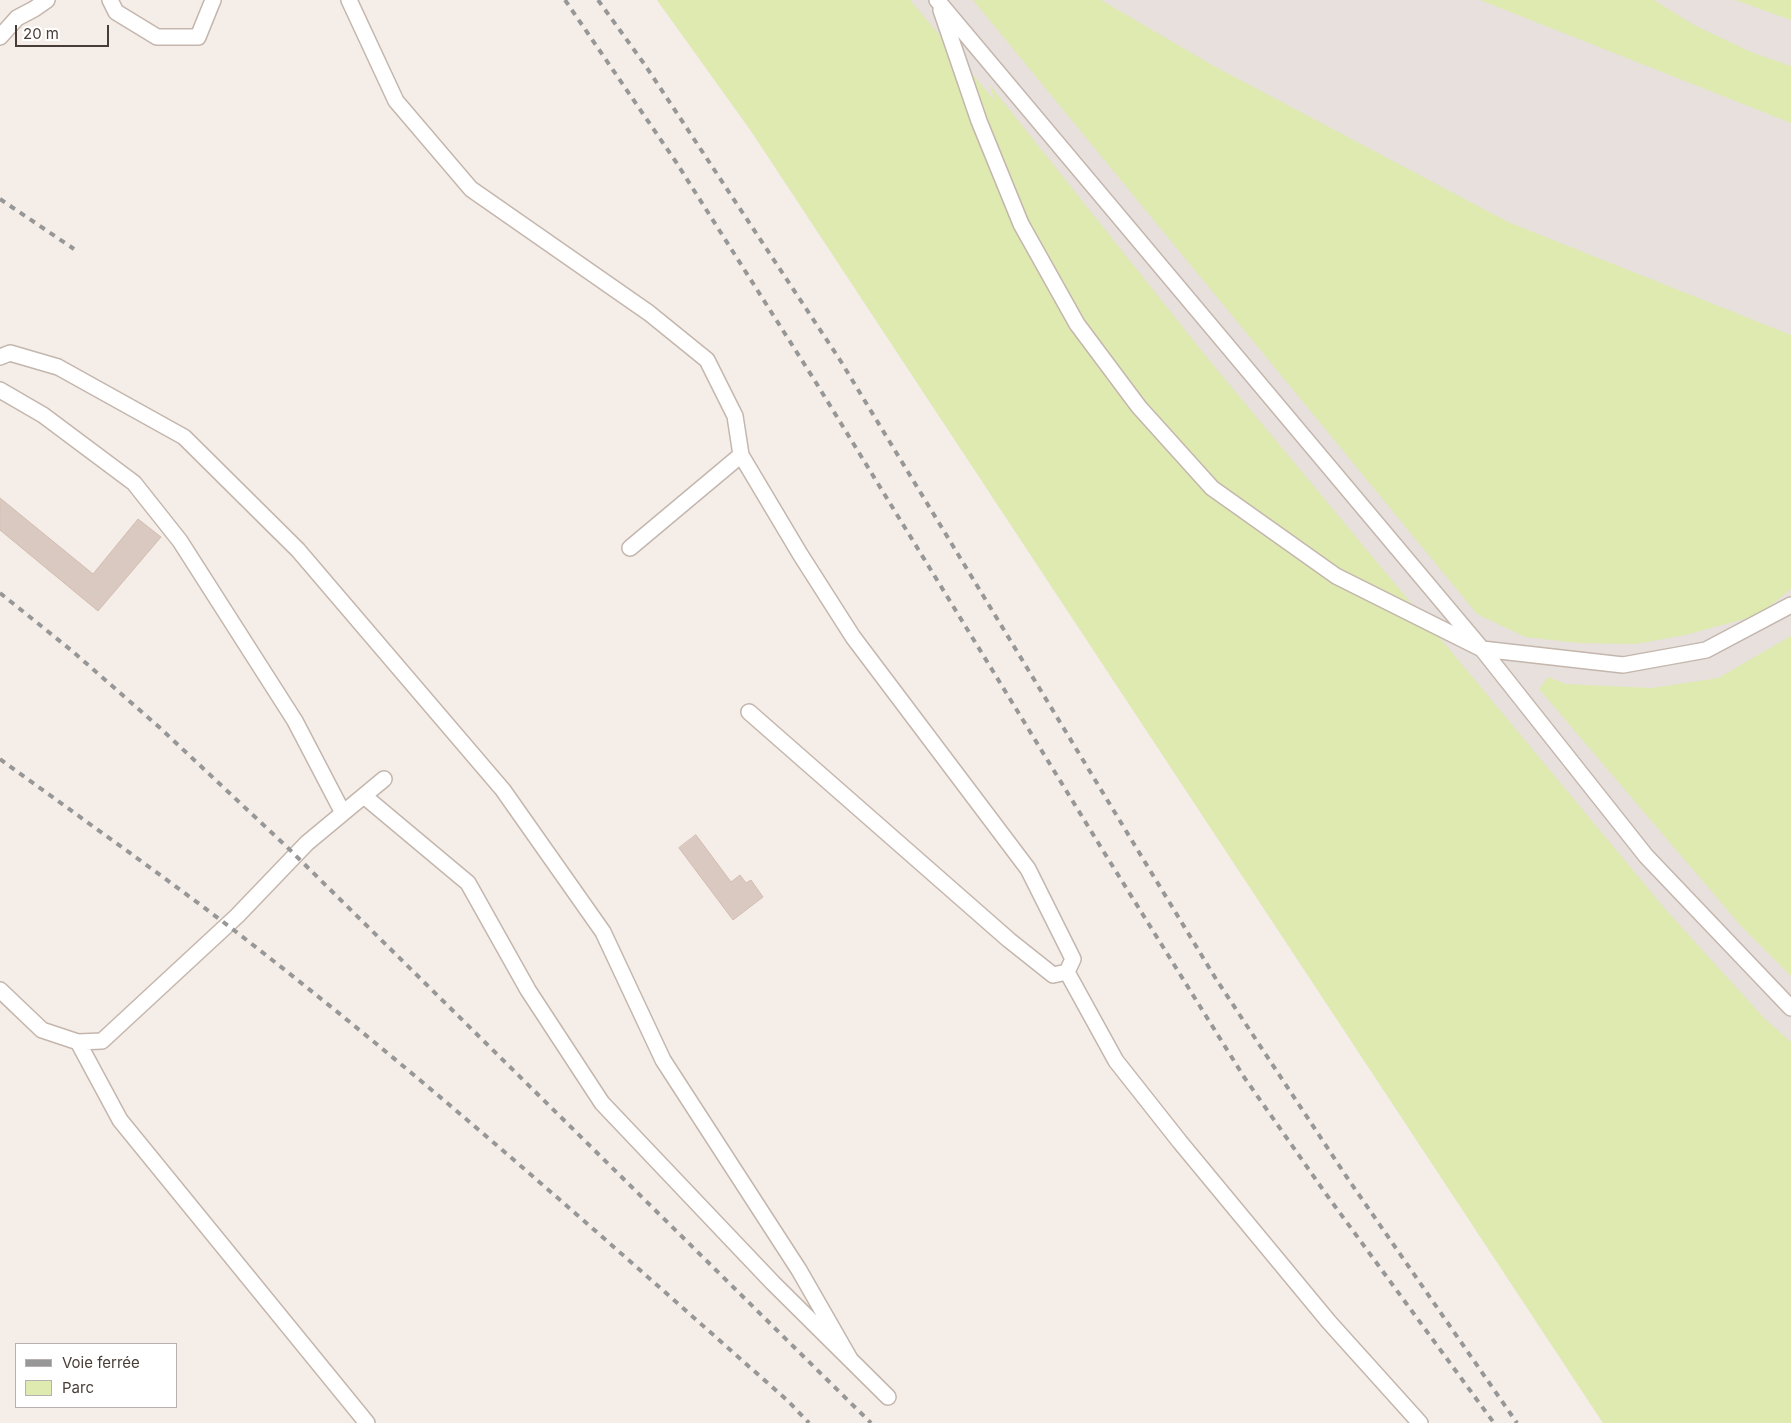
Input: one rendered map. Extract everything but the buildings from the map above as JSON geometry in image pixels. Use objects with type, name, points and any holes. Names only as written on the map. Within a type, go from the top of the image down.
[{"type":"lane","points":[[0,36],[17,18],[34,10],[47,0]]},
{"type":"lane","points":[[110,0],[116,12],[157,37],[198,37],[213,0]]},
{"type":"lane","points":[[340,0],[360,22]]},
{"type":"lane","points":[[350,0],[396,101],[471,189],[649,313],[706,360],[735,416],[741,455],[800,554],[853,637],[1028,869],[1073,958],[1067,972]]},
{"type":"lane","points":[[937,1],[979,120],[1021,224],[1077,324],[1140,407],[1212,488],[1336,576],[1482,649],[1622,665],[1706,650],[1791,605]]},
{"type":"lane","points":[[937,1],[1482,649],[1646,856],[1791,1008]]},
{"type":"lane","points":[[0,357],[10,353],[58,367],[184,437],[298,550],[504,790],[603,932],[663,1060],[799,1270],[850,1359]]},
{"type":"lane","points":[[0,390],[44,415],[134,484],[140,491],[180,541],[290,713],[344,813]]},
{"type":"lane","points":[[630,548],[741,455]]},
{"type":"lane","points":[[749,712],[1028,956],[1053,975],[1067,972]]},
{"type":"lane","points":[[0,990],[42,1030],[78,1042],[102,1041],[237,916],[307,843],[384,779]]},
{"type":"lane","points":[[364,796],[468,884],[528,990],[602,1103],[773,1283],[888,1397]]},
{"type":"lane","points":[[1067,972],[1116,1061],[1180,1142],[1329,1322],[1420,1423]]},
{"type":"lane","points":[[78,1042],[120,1120],[368,1423]]},
{"type":"shaded area","points":[[657,0],[1791,0],[1791,1423],[1603,1423],[751,131]]},
{"type":"green space","points":[[657,0],[910,0],[995,101],[989,84],[1209,360],[1666,910],[1764,1018],[1791,1042],[1791,1423],[1603,1423],[751,131]]},
{"type":"green space","points":[[973,0],[1101,0],[1212,65],[1508,222],[1791,335],[1791,589],[1759,615],[1685,635],[1636,644],[1578,643],[1525,637],[1477,614]]},
{"type":"green space","points":[[1480,0],[1654,0],[1694,25],[1751,52],[1791,66],[1791,123]]},
{"type":"green space","points":[[1735,0],[1791,0],[1791,20]]},
{"type":"green space","points":[[1791,636],[1791,976],[1741,926],[1539,689],[1548,677],[1566,684],[1652,688],[1718,678]]},
{"type":"railway","points":[[565,0],[676,162],[815,381],[1244,1077],[1326,1194],[1494,1423]]},
{"type":"railway","points":[[598,0],[645,65],[840,360],[1216,979],[1346,1176],[1517,1423]]},
{"type":"railway","points":[[0,199],[74,249]]},
{"type":"railway","points":[[0,593],[71,650],[159,727],[287,847],[871,1423]]},
{"type":"railway","points":[[0,759],[206,909],[377,1044],[584,1221],[788,1401],[809,1423]]}]
